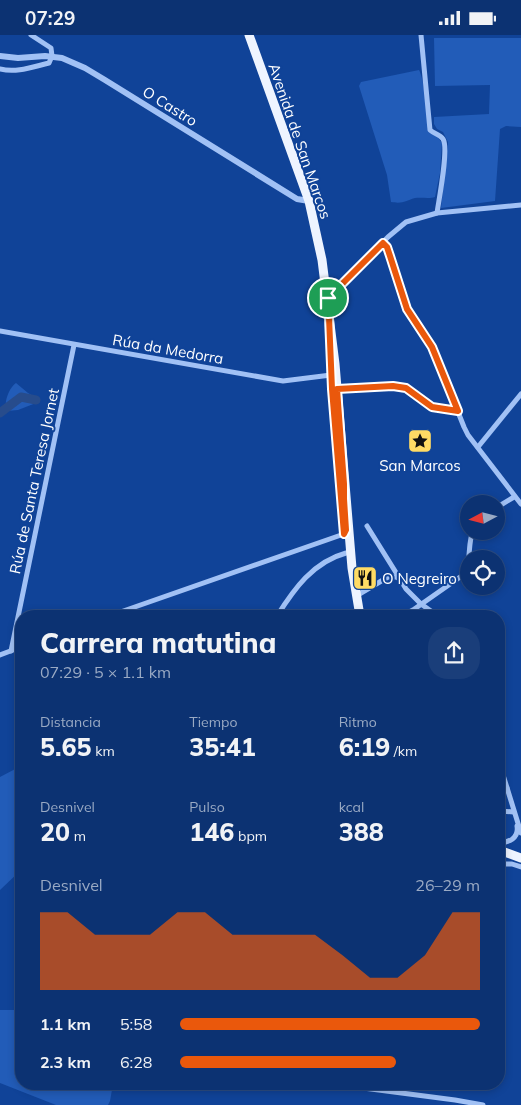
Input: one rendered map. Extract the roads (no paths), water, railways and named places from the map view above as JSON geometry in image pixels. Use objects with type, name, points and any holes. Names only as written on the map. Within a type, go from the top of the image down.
[{"type":"main road","name":"Avenida de San Marcos","points":[[249,35],[309,201],[320,253],[328,298],[331,375],[344,534],[353,599]]},
{"type":"main road","name":"Avenida de San Marcos","points":[[329,317],[335,364],[353,599]]},
{"type":"main road","points":[[335,364],[333,368],[334,373],[331,375],[337,389]]},
{"type":"main road","points":[[344,484],[346,530],[344,534],[347,538],[349,560],[352,568]]},
{"type":"main road","points":[[353,599],[356,610]]},
{"type":"main road","points":[[505,846],[521,853]]},
{"type":"main road","points":[[505,852],[521,858]]},
{"type":"street","points":[[0,69],[9,71],[20,70],[48,63],[52,56],[52,48],[31,35]]},
{"type":"street","points":[[421,35],[430,130],[443,139],[445,149],[437,213]]},
{"type":"street","name":"O Castro","points":[[0,55],[11,58],[52,56],[67,60],[84,68],[297,199],[309,201]]},
{"type":"street","points":[[328,298],[406,222],[437,213],[521,205]]},
{"type":"street","points":[[383,243],[387,247],[407,309],[432,347],[468,435],[521,504]]},
{"type":"street","name":"Rúa da Medorra","points":[[0,331],[283,381],[331,375]]},
{"type":"street","name":"Rúa de Santa Teresa Jornet","points":[[19,610],[74,345]]},
{"type":"street","points":[[337,389],[393,386],[406,388],[432,407],[458,411]]},
{"type":"street","points":[[478,447],[521,394]]},
{"type":"street","points":[[505,502],[514,497]]},
{"type":"street","points":[[368,526],[406,589],[430,610]]},
{"type":"street","points":[[125,610],[344,534]]},
{"type":"street","points":[[412,610],[452,584],[465,573],[471,540]]},
{"type":"street","points":[[281,610],[292,592],[322,563],[346,553]]},
{"type":"street","points":[[353,599],[388,577],[400,579]]},
{"type":"street","name":"Rúa de Santa Teresa Jornet","points":[[11,651],[15,632]]},
{"type":"street","points":[[0,655],[15,649]]},
{"type":"street","points":[[505,782],[521,833]]},
{"type":"street","points":[[505,811],[514,812]]},
{"type":"street","points":[[505,842],[516,836],[518,831],[516,819]]},
{"type":"street","points":[[505,864],[521,867]]},
{"type":"street","points":[[379,1090],[482,1105]]},
{"type":"waterway","points":[[0,413],[21,397],[36,400]]},
{"type":"place","name":"San Marcos","points":[[420,441]]},
{"type":"place","name":"O Negreiro","points":[[365,578]]}]
